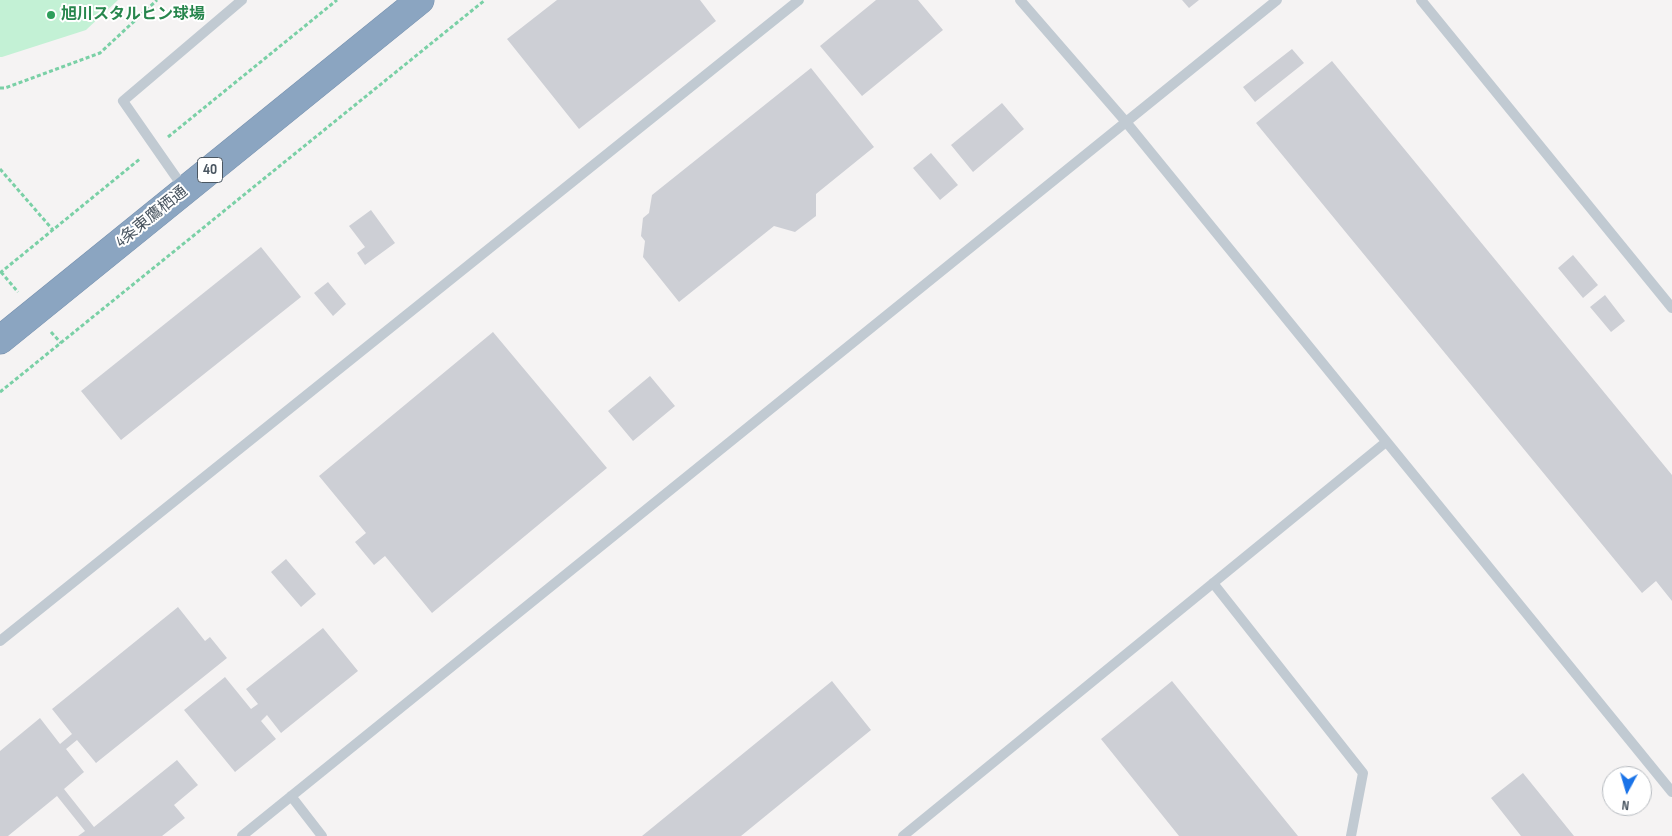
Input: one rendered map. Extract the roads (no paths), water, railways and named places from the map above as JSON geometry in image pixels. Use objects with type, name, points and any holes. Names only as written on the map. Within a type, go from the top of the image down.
[{"type":"highway","name":"4条東鷹栖通","points":[[0,340],[420,0]]},
{"type":"lane","points":[[185,190],[123,101],[242,0]]},
{"type":"lane","points":[[0,641],[799,0]]},
{"type":"lane","points":[[1020,0],[1126,122],[1672,792]]},
{"type":"lane","points":[[242,836],[1277,0]]},
{"type":"lane","points":[[1421,0],[1672,308]]},
{"type":"lane","points":[[903,836],[1386,442]]},
{"type":"lane","points":[[1213,583],[1363,773],[1351,836]]},
{"type":"lane","points":[[291,796],[322,836]]},
{"type":"place","name":"旭川スタルヒン球場","points":[[51,15]]}]
